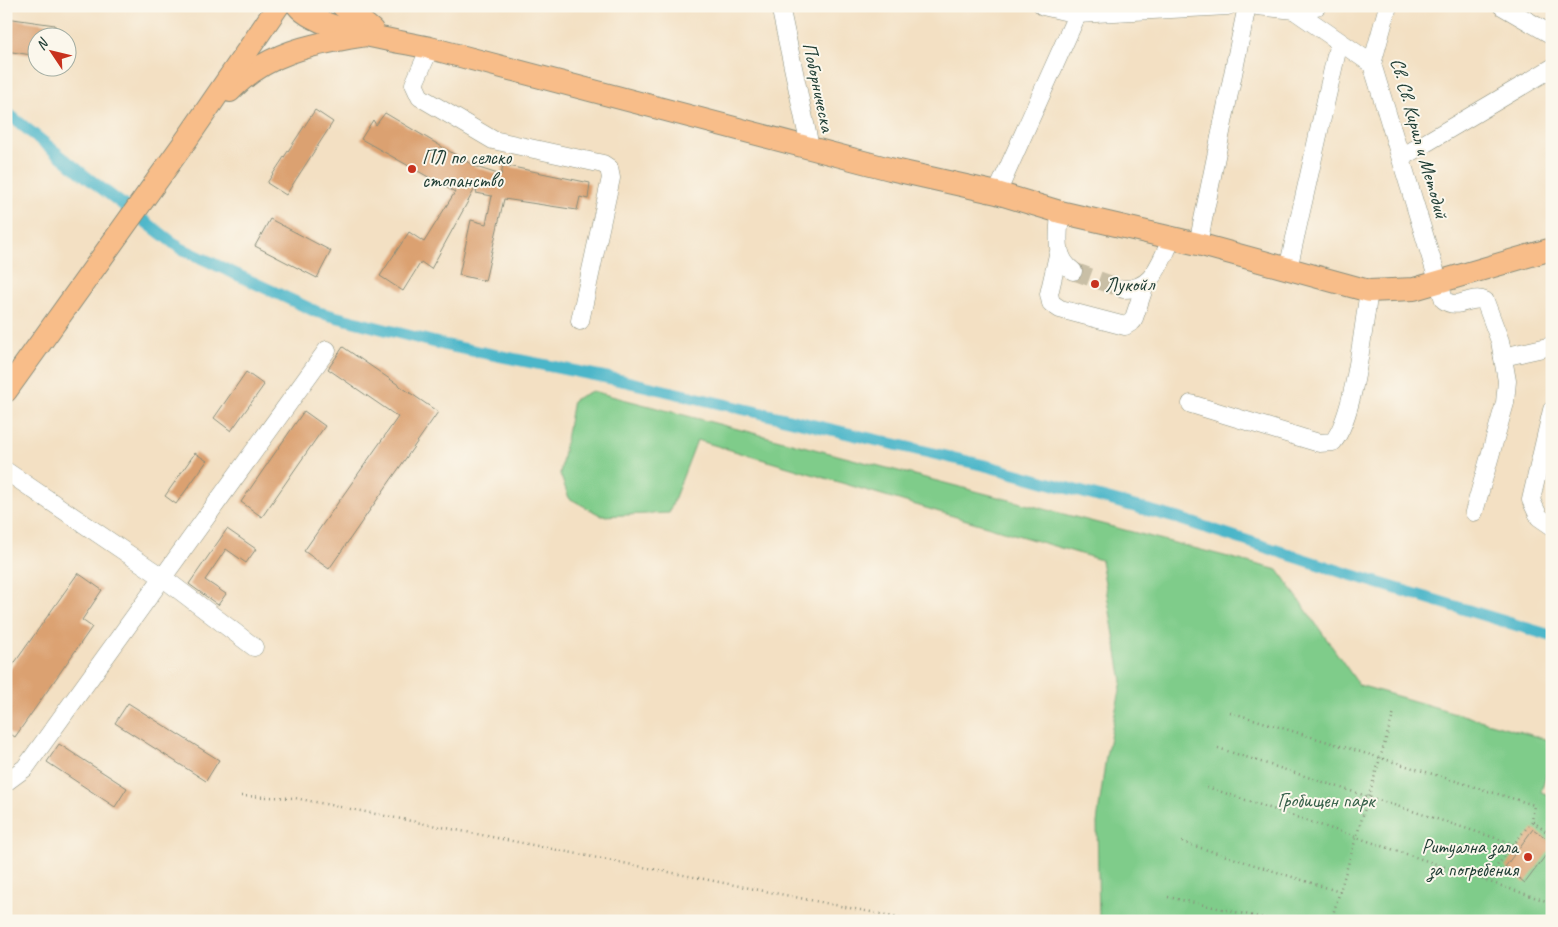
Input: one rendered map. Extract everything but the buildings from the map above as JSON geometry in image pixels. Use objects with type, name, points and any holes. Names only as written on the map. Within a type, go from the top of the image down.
[{"type":"main road","points":[[6,391],[149,189],[189,136],[278,6]]},
{"type":"main road","points":[[298,6],[306,14],[324,22],[371,32],[890,169],[997,193],[1060,212],[1198,244],[1369,291],[1414,289],[1552,249]]},
{"type":"main road","points":[[326,6],[371,32]]},
{"type":"main road","points":[[343,6],[371,32]]},
{"type":"main road","points":[[189,136],[235,86],[262,65],[278,56],[307,46],[371,32]]},
{"type":"street","name":"Поборническа","points":[[780,6],[810,147]]},
{"type":"street","points":[[1043,6],[1079,10],[1228,6]]},
{"type":"street","points":[[1198,244],[1247,6]]},
{"type":"street","points":[[1257,6],[1294,10],[1317,6]]},
{"type":"street","name":"Св. Св. Кирил и Методий","points":[[1388,6],[1372,64],[1440,281],[1444,300],[1449,304],[1456,305],[1479,299],[1485,301],[1503,356]]},
{"type":"street","points":[[1502,6],[1552,35]]},
{"type":"street","points":[[997,193],[1079,10]]},
{"type":"street","points":[[1294,10],[1372,64]]},
{"type":"street","points":[[1288,269],[1339,42]]},
{"type":"street","points":[[430,48],[414,84],[420,97],[492,140],[603,164],[609,168],[611,178],[580,321]]},
{"type":"street","points":[[1402,157],[1552,68]]},
{"type":"street","points":[[1060,212],[1058,255],[1049,294],[1051,303],[1060,309],[1125,326],[1133,321],[1136,316],[1145,285],[1153,275],[1172,239]]},
{"type":"street","points":[[1058,255],[1064,266],[1072,272]]},
{"type":"street","points":[[1123,289],[1135,289],[1145,285]]},
{"type":"street","points":[[1191,404],[1319,443],[1333,442],[1342,431],[1356,371],[1369,291]]},
{"type":"street","points":[[1474,512],[1506,403],[1507,381],[1503,356],[1552,346]]},
{"type":"street","points":[[6,782],[25,768],[328,350]]},
{"type":"street","points":[[1552,410],[1531,500],[1539,517],[1552,526]]},
{"type":"street","points":[[6,471],[162,577],[254,647]]},
{"type":"path","points":[[1230,712],[1534,805],[1532,822],[1485,881]]},
{"type":"path","points":[[1331,921],[1394,712]]},
{"type":"path","points":[[1218,748],[1369,795],[1514,844]]},
{"type":"path","points":[[1207,787],[1552,903]]},
{"type":"path","points":[[241,796],[295,798],[916,921]]},
{"type":"path","points":[[1532,822],[1552,836]]},
{"type":"path","points":[[1182,842],[1340,892]]},
{"type":"path","points":[[1168,897],[1276,921]]},
{"type":"green space","name":"Гробищен парк","points":[[592,391],[1278,570],[1359,685],[1552,741],[1552,754],[1541,792],[1552,796],[1552,921],[1099,921],[1097,823],[1106,756],[1122,681],[1101,560],[697,440],[669,513],[602,516],[569,498],[560,474],[573,400]]},
{"type":"waterway","points":[[6,112],[84,175],[180,248],[317,312],[445,345],[624,381],[987,466],[1180,519],[1342,572],[1552,636]]},
{"type":"tunnel","points":[[1073,271],[1123,289]]},
{"type":"place","name":"ПЛ по селско стопанство","points":[[412,169]]},
{"type":"place","name":"Лукойл","points":[[1095,284]]},
{"type":"place","name":"Ритуална зала за погребения","points":[[1528,857]]}]
